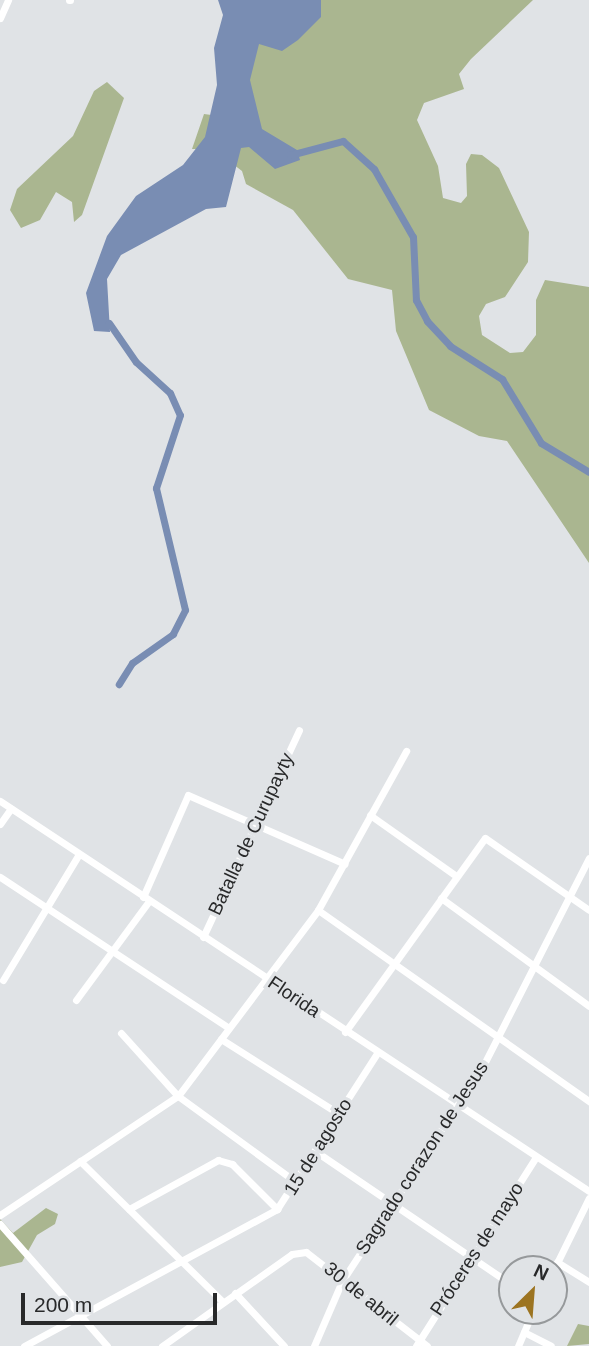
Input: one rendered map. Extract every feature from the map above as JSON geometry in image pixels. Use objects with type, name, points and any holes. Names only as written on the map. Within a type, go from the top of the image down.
[{"type":"street","points":[[0,18],[8,0]]},
{"type":"street","name":"Batalla de Curupayty","points":[[203,937],[299,730]]},
{"type":"street","points":[[0,1215],[178,1096],[318,910],[406,751]]},
{"type":"street","points":[[76,1000],[146,899],[188,795],[345,864]]},
{"type":"street","name":"Florida","points":[[0,801],[458,1108],[589,1191]]},
{"type":"street","points":[[0,824],[11,808]]},
{"type":"street","points":[[370,815],[456,876]]},
{"type":"street","points":[[345,1032],[485,838],[589,910]]},
{"type":"street","points":[[3,980],[79,854]]},
{"type":"street","name":"Sagrado corazon de Jesus","points":[[314,1346],[342,1281],[458,1108],[589,858]]},
{"type":"street","points":[[0,877],[229,1028]]},
{"type":"street","points":[[441,898],[589,1006]]},
{"type":"street","points":[[318,910],[395,961],[497,1038],[589,1101]]},
{"type":"street","points":[[121,1033],[178,1096],[296,1182]]},
{"type":"street","points":[[221,1039],[339,1114]]},
{"type":"street","name":"15 de agosto","points":[[24,1346],[277,1209],[377,1054]]},
{"type":"street","points":[[315,1151],[498,1276]]},
{"type":"street","name":"Próceres de mayo","points":[[417,1343],[536,1157]]},
{"type":"street","points":[[129,1209],[218,1160],[232,1164],[277,1209]]},
{"type":"street","points":[[80,1161],[223,1302]]},
{"type":"street","points":[[560,1255],[589,1198]]},
{"type":"street","points":[[0,1224],[107,1346]]},
{"type":"street","name":"30 de abril","points":[[235,1293],[292,1254],[314,1256],[417,1343],[426,1346]]},
{"type":"street","points":[[568,1272],[589,1282]]},
{"type":"street","points":[[162,1346],[235,1293],[284,1346]]},
{"type":"street","points":[[518,1346],[527,1325]]},
{"type":"street","points":[[524,1332],[551,1346]]},
{"type":"green space","points":[[264,0],[533,0],[471,59],[459,74],[464,89],[424,103],[417,120],[438,166],[443,198],[461,203],[467,196],[466,164],[471,154],[482,155],[499,168],[529,232],[528,262],[505,297],[486,304],[479,316],[482,335],[510,353],[523,352],[536,335],[536,300],[545,280],[589,287],[589,563],[507,441],[479,436],[429,410],[396,331],[392,290],[348,279],[293,210],[246,184],[242,171],[213,149],[192,149],[204,114],[219,116],[241,89]]},
{"type":"green space","points":[[107,82],[124,98],[82,215],[74,222],[72,202],[56,192],[40,220],[21,228],[10,210],[17,189],[73,136],[94,91]]},
{"type":"green space","points":[[46,1208],[58,1214],[55,1224],[37,1235],[22,1262],[0,1267],[0,1219],[13,1233]]},
{"type":"green space","points":[[578,1324],[589,1326],[589,1344],[567,1346]]},
{"type":"water","points":[[218,0],[321,0],[321,17],[298,40],[282,51],[259,44],[250,80],[262,129],[297,150],[300,160],[275,169],[249,147],[241,148],[226,207],[206,209],[121,255],[107,279],[110,332],[94,331],[86,293],[107,236],[136,196],[183,165],[205,137],[217,85],[214,48],[223,15]]},
{"type":"waterway","points":[[290,155],[343,141],[374,169],[413,237],[416,300],[427,321],[450,346],[502,379],[541,443],[589,472]]},
{"type":"waterway","points":[[109,323],[136,362],[170,393],[180,415],[156,488],[185,610],[173,634],[132,663],[119,684]]}]
